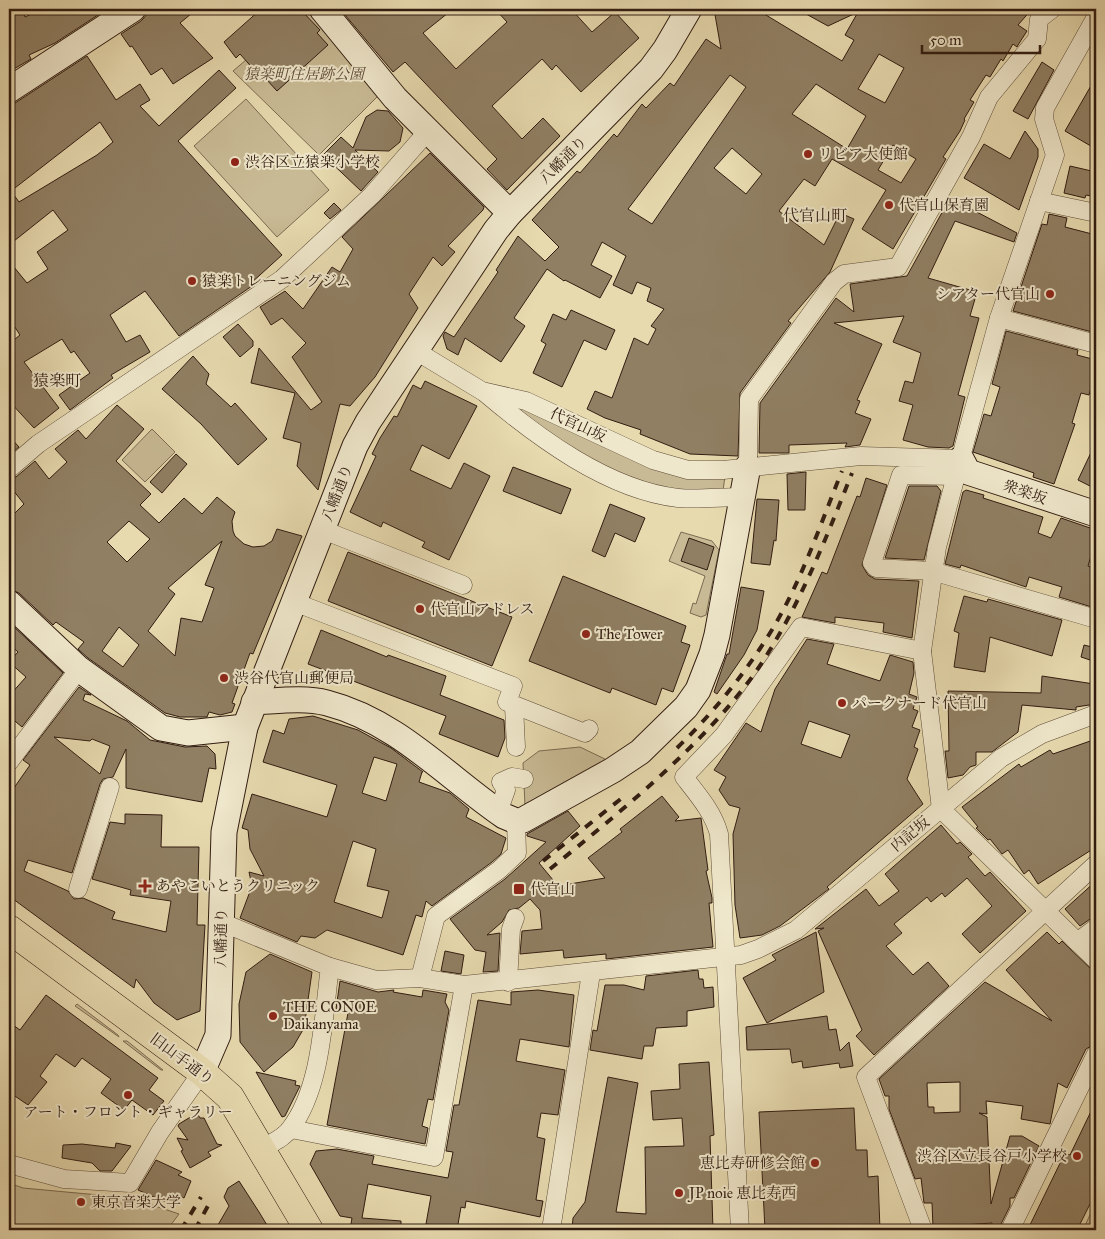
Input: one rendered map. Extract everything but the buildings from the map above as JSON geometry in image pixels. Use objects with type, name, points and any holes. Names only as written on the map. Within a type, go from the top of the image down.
[{"type":"main road","name":"旧山手通り","points":[[9,929],[202,1072],[230,1097],[309,1230]]},
{"type":"street","points":[[9,90],[133,9]]},
{"type":"street","points":[[322,9],[390,91],[510,213]]},
{"type":"street","name":"八幡通り","points":[[202,1072],[218,1035],[225,820],[245,726],[361,434],[510,213],[651,69],[665,50],[689,9]]},
{"type":"street","points":[[254,702],[312,700],[327,702],[367,718],[408,743],[479,799],[504,816],[508,812],[542,810],[631,758],[690,702],[702,682],[712,654],[748,466],[749,399],[834,282],[844,274],[898,267],[970,137],[989,97],[1037,39],[1039,19],[1052,9]]},
{"type":"street","points":[[1096,17],[1045,108],[1044,119],[1055,155],[999,318],[959,467],[932,571],[922,651],[941,809],[1096,960]]},
{"type":"street","points":[[9,469],[38,444],[282,279],[372,195],[428,131]]},
{"type":"street","points":[[1039,201],[1096,213]]},
{"type":"street","points":[[999,318],[1096,344]]},
{"type":"street","name":"代官山坂","points":[[416,351],[482,391],[526,401],[670,466],[705,471],[868,456],[959,467]]},
{"type":"street","points":[[482,391],[514,418],[575,460],[613,479],[664,496],[678,498],[743,497]]},
{"type":"street","points":[[959,467],[901,474],[872,563],[876,568],[932,571],[1096,618]]},
{"type":"street","name":"衆楽坂","points":[[959,467],[968,472],[1096,514]]},
{"type":"street","points":[[323,530],[463,584]]},
{"type":"street","points":[[294,602],[513,686],[506,702],[584,732],[590,729]]},
{"type":"street","points":[[9,603],[79,669],[142,716],[170,731],[188,733],[245,726]]},
{"type":"street","points":[[740,1230],[720,834],[707,806],[684,777],[724,736],[801,627],[922,651]]},
{"type":"street","points":[[9,762],[79,669]]},
{"type":"street","points":[[514,706],[516,747]]},
{"type":"street","name":"内記坂","points":[[221,922],[330,967],[376,980],[420,978],[464,985],[591,973],[726,956],[758,950],[796,930],[1001,758],[1021,745],[1064,724],[1096,714]]},
{"type":"street","points":[[420,978],[436,916],[499,870],[517,853],[508,812],[506,790],[501,782],[512,777],[524,779]]},
{"type":"street","points":[[78,889],[110,787]]},
{"type":"street","points":[[923,1230],[866,1077],[1096,864]]},
{"type":"street","points":[[508,982],[511,929],[515,918]]},
{"type":"street","points":[[1077,942],[1096,928]]},
{"type":"street","points":[[262,1149],[291,1129],[312,1085],[330,967]]},
{"type":"street","points":[[551,1230],[591,973]]},
{"type":"street","points":[[291,1129],[434,1157],[464,985]]},
{"type":"street","points":[[1010,1230],[1096,1054]]},
{"type":"street","points":[[9,1164],[64,1179],[130,1183],[160,1132],[202,1072]]},
{"type":"green space","name":"猿楽町住居跡公園","points":[[306,9],[311,9],[381,93],[319,155],[233,71]]},
{"type":"green space","points":[[246,99],[329,190],[277,237],[194,146]]},
{"type":"green space","points":[[522,406],[725,476],[723,491],[666,490],[596,464],[517,413]]},
{"type":"green space","points":[[152,429],[175,452],[145,482],[122,460]]},
{"type":"green space","points":[[681,532],[712,541],[719,550],[706,615],[701,617],[690,613],[693,603],[696,604],[705,576],[669,561]]},
{"type":"green space","points":[[580,747],[609,761],[525,806],[523,763],[539,751]]},
{"type":"green space","points":[[77,1004],[118,1035],[119,1037],[75,1006]]},
{"type":"green space","points":[[123,1041],[127,1041],[163,1070],[161,1070]]},
{"type":"green space","name":"東京音楽大学","points":[[9,1183],[23,1188],[131,1198],[179,1214],[167,1230],[9,1230]]},
{"type":"green space","points":[[1096,1202],[1096,1230],[1083,1230]]},
{"type":"railway","points":[[677,748],[727,694],[770,633],[801,574],[842,471]]},
{"type":"railway","points":[[550,869],[660,776],[713,724],[737,697],[772,647],[798,599],[852,473]]},
{"type":"railway","points":[[543,861],[627,794]]},
{"type":"railway","points":[[181,1230],[201,1197]]},
{"type":"railway","points":[[195,1230],[210,1202]]},
{"type":"place","name":"リビア大使館","points":[[808,154]]},
{"type":"place","name":"渋谷区立猿楽小学校","points":[[235,162]]},
{"type":"place","name":"代官山保育園","points":[[889,205]]},
{"type":"place","name":"猿楽トレーニングジム","points":[[192,281]]},
{"type":"place","name":"シアター代官山","points":[[1050,294]]},
{"type":"place","name":"代官山アドレス","points":[[420,609]]},
{"type":"place","name":"The Tower","points":[[586,634]]},
{"type":"place","name":"渋谷代官山郵便局","points":[[224,678]]},
{"type":"place","name":"パークナード代官山","points":[[842,703]]},
{"type":"place","name":"あやこいとうクリニック","points":[[145,886]]},
{"type":"place","name":"代官山","points":[[519,889]]},
{"type":"place","name":"THE CONOE Daikanyama","points":[[273,1016]]},
{"type":"place","name":"アート・フロント・ギャラリー","points":[[128,1095]]},
{"type":"place","name":"渋谷区立長谷戸小学校","points":[[1077,1156]]},
{"type":"place","name":"恵比寿研修会館","points":[[815,1163]]},
{"type":"place","name":"JP noie 恵比寿西","points":[[679,1193]]},
{"type":"place","name":"東京音楽大学","points":[[81,1202]]},
{"type":"district","name":"代官山町","points":[[815,215]]},
{"type":"district","name":"猿楽町","points":[[57,380]]}]
